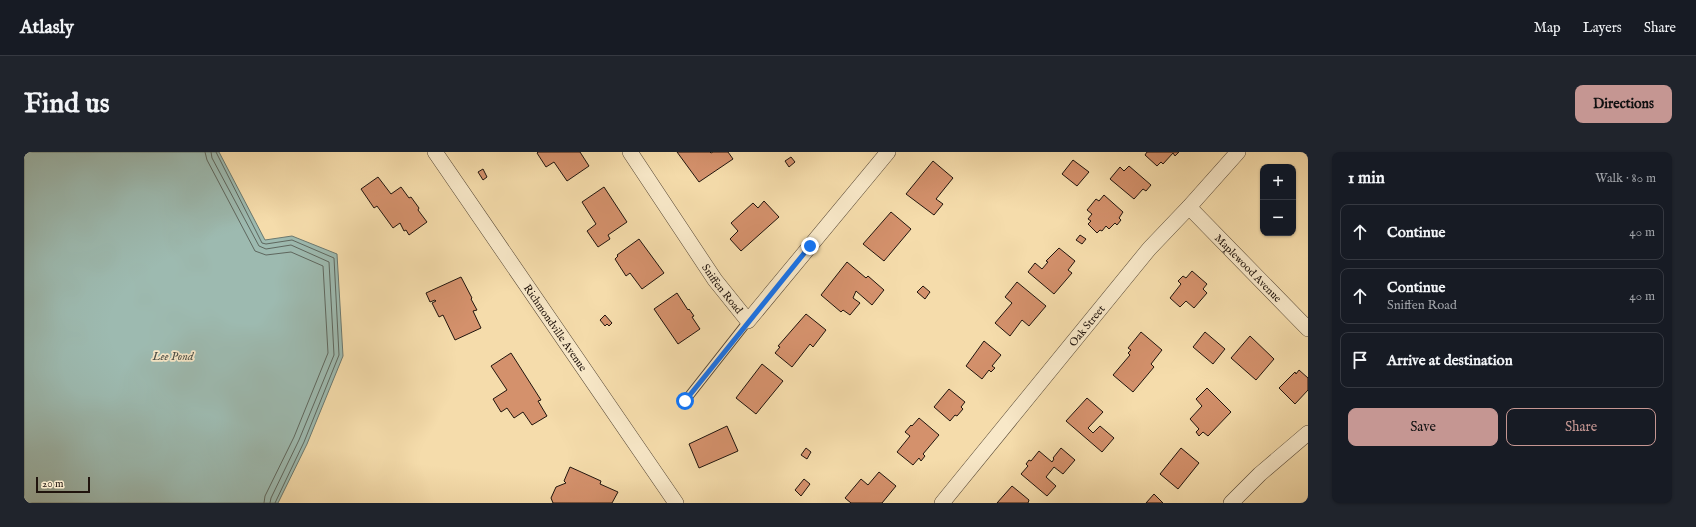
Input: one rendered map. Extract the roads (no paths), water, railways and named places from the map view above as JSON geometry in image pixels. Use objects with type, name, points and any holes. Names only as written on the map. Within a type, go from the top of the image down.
[{"type":"street","name":"Richmondville Avenue","points":[[435,152],[676,503]]},
{"type":"street","name":"Sniffen Road","points":[[630,152],[715,280],[748,321],[888,152]]},
{"type":"street","name":"Oak Street","points":[[942,503],[1149,249],[1238,152]]},
{"type":"street","name":"Maplewood Avenue","points":[[1189,207],[1308,329]]},
{"type":"street","points":[[1231,503],[1260,474],[1308,433]]},
{"type":"lane","points":[[685,401],[748,321]]},
{"type":"water","name":"Lee Pond","points":[[24,152],[219,152],[265,240],[292,236],[337,254],[343,356],[307,444],[278,503],[24,503]]}]
